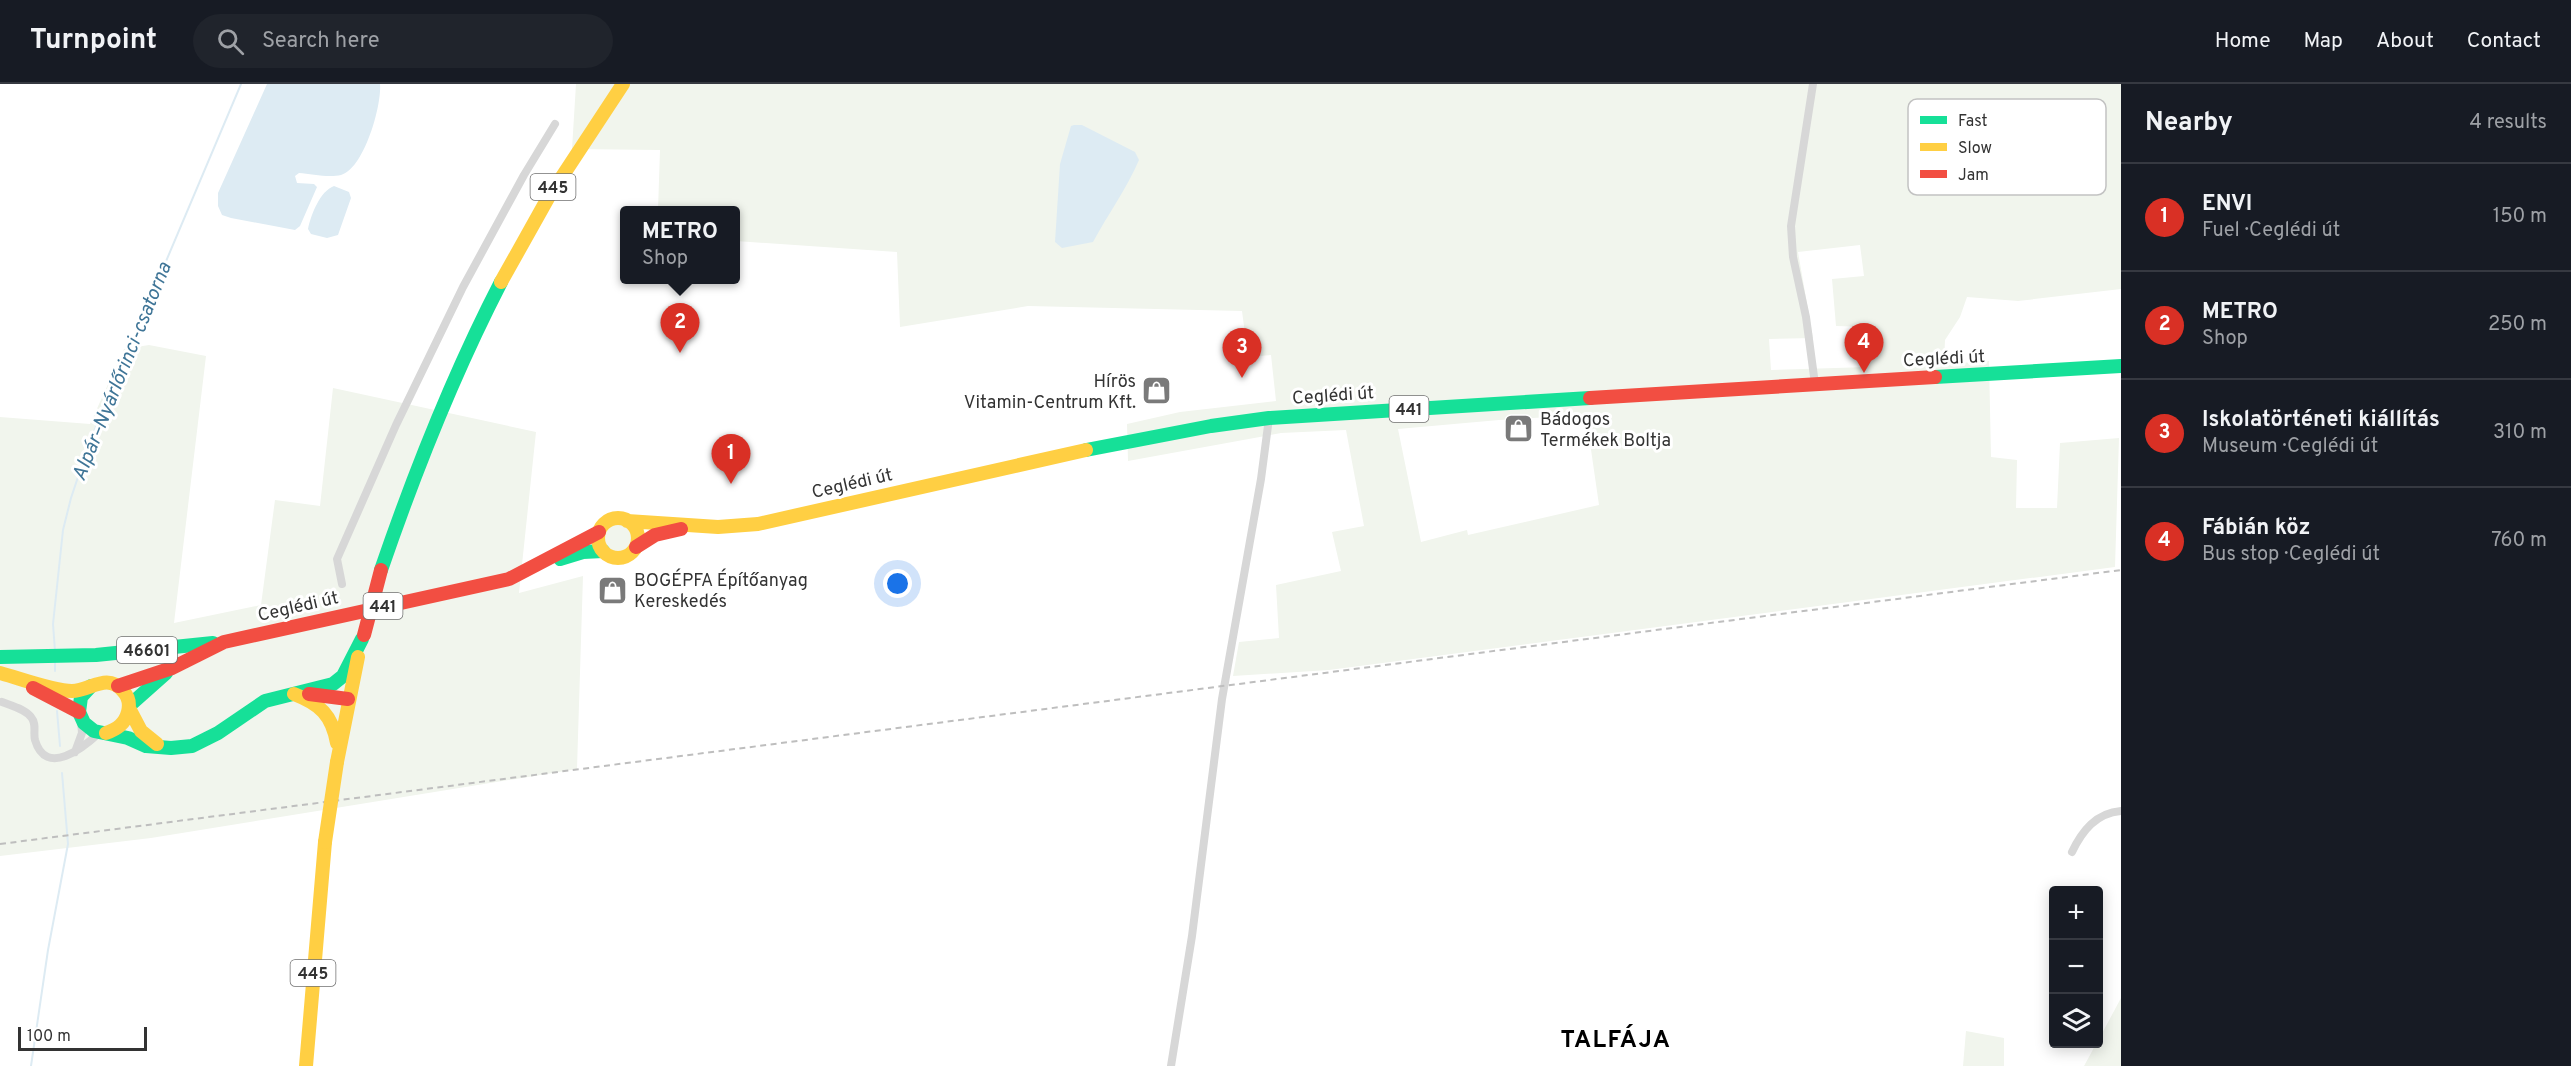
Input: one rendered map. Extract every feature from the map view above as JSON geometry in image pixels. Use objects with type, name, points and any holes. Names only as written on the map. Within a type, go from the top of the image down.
[{"type":"main road","name":"445","points":[[306,1066],[325,842],[338,756],[348,699],[381,570],[433,426],[493,296],[566,167],[623,84]]},
{"type":"main road","name":"Ceglédi út","points":[[627,521],[735,527],[758,524],[910,488],[1129,441],[1269,418],[2121,366]]},
{"type":"main road","name":"441","points":[[599,532],[610,521],[618,519],[627,521]]},
{"type":"main road","points":[[627,521],[637,532],[636,547]]},
{"type":"main road","name":"Ceglédi út","points":[[636,547],[655,535],[701,526]]},
{"type":"main road","name":"Ceglédi út","points":[[118,686],[172,668],[224,642],[509,579],[599,532]]},
{"type":"main road","points":[[599,532],[599,542],[603,551]]},
{"type":"main road","name":"441","points":[[603,551],[616,558],[631,554],[636,547]]},
{"type":"main road","name":"Ceglédi út","points":[[541,564],[583,552],[603,551]]},
{"type":"main road","points":[[0,674],[44,692],[80,715],[88,728],[128,738],[146,746],[164,748],[192,746],[205,741],[265,701],[333,684],[343,675],[363,637]]},
{"type":"main road","name":"46601","points":[[0,657],[71,656],[224,642]]},
{"type":"main road","name":"Ceglédi út","points":[[130,707],[172,668]]},
{"type":"main road","name":"441","points":[[0,674],[70,691],[107,682],[118,686]]},
{"type":"main road","points":[[80,715],[81,697],[91,686]]},
{"type":"main road","points":[[118,686],[124,691],[141,730],[152,741],[164,748]]},
{"type":"main road","points":[[292,693],[348,699]]},
{"type":"main road","points":[[292,693],[315,702],[327,712],[334,724],[338,756]]},
{"type":"main road","name":"441","points":[[102,733],[119,729],[125,723],[130,707]]},
{"type":"street","points":[[1813,84],[1791,226],[1793,256],[1806,317],[1815,384]]},
{"type":"street","points":[[342,584],[337,559],[396,425],[469,277],[524,175],[555,124]]},
{"type":"street","points":[[1171,1066],[1191,936],[1222,699],[1261,479],[1269,418]]},
{"type":"street","points":[[2,702],[25,711],[31,717],[35,724],[35,740],[45,754],[63,758],[75,753],[102,733]]},
{"type":"street","points":[[75,753],[82,733],[80,715]]},
{"type":"street","points":[[2072,852],[2092,822],[2105,814],[2121,811]]},
{"type":"shaded area","points":[[267,84],[380,84],[378,106],[370,135],[357,161],[349,170],[336,176],[299,173],[295,176],[297,183],[314,184],[317,187],[300,226],[295,230],[231,218],[222,215],[218,206],[218,193]]},
{"type":"shaded area","points":[[576,84],[2121,84],[2121,289],[2018,301],[1967,297],[1960,317],[1945,340],[1944,364],[1989,361],[1991,457],[2017,460],[2016,508],[2057,508],[2060,443],[2119,438],[2115,567],[1329,670],[1233,676],[1239,642],[1279,638],[1276,585],[1341,571],[1332,532],[1364,526],[1346,430],[1281,433],[1128,461],[1127,424],[1180,412],[1276,401],[1271,355],[1248,357],[1242,311],[1028,306],[900,327],[897,252],[740,241],[740,206],[658,206],[660,150],[572,149]],"holes":[[[1860,245],[1864,276],[1832,279],[1836,326],[1867,327],[1868,367],[1771,370],[1769,339],[1813,338],[1798,252]],[[1586,415],[1599,505],[1468,535],[1467,530],[1421,542],[1398,429]]]},
{"type":"shaded area","points":[[1082,125],[1135,152],[1139,160],[1093,242],[1062,248],[1055,242],[1060,164],[1071,126]]},
{"type":"shaded area","points":[[334,186],[349,192],[351,198],[338,235],[327,238],[311,234],[308,229],[317,204],[324,193]]},
{"type":"shaded area","points":[[149,345],[206,356],[174,623],[261,605],[275,500],[320,506],[333,388],[536,432],[519,593],[583,576],[577,769],[151,838],[0,856],[0,417],[90,424],[124,349]]},
{"type":"shaded area","points":[[618,524],[629,528],[633,539],[629,550],[618,554],[607,550],[603,539],[607,528]]},
{"type":"shaded area","points":[[2121,998],[2121,1066],[2084,1066],[2094,1048],[2103,1048],[2103,1032]]},
{"type":"shaded area","points":[[1966,1031],[2004,1038],[2004,1066],[1963,1066]]},
{"type":"waterway","name":"Alpár–Nyárlőrinci-csatorna","points":[[55,651],[53,624],[63,530],[71,498],[90,441],[241,84]]},
{"type":"waterway","name":"Alpár–Nyárlőrinci-csatorna","points":[[55,662],[55,671]]},
{"type":"waterway","name":"Alpár–Nyárlőrinci-csatorna","points":[[57,711],[60,746]]},
{"type":"waterway","name":"Alpár–Nyárlőrinci-csatorna","points":[[31,1066],[48,950],[68,844],[62,773]]},
{"type":"railway","points":[[0,844],[2121,570]]},
{"type":"traffic: fast","points":[[381,570],[436,424],[501,282]]},
{"type":"traffic: fast","points":[[1935,377],[2121,366]]},
{"type":"traffic: fast","points":[[1086,450],[1211,426],[1269,418],[1590,398]]},
{"type":"traffic: fast","points":[[560,559],[583,552],[603,551]]},
{"type":"traffic: fast","points":[[91,686],[81,697],[79,712],[84,723],[94,731],[128,738],[146,746],[171,748],[192,746],[218,733],[265,701],[333,684],[343,676],[362,639]]},
{"type":"traffic: fast","points":[[0,657],[96,655],[213,643]]},
{"type":"traffic: fast","points":[[130,705],[166,673]]},
{"type":"traffic: slow","points":[[501,282],[548,198],[623,84]]},
{"type":"traffic: slow","points":[[627,521],[718,527],[758,524],[1086,450]]},
{"type":"traffic: slow","points":[[618,518],[632,524],[638,538],[632,552],[618,558],[604,552],[598,538],[604,524],[618,518]]},
{"type":"traffic: slow","points":[[337,762],[358,657]]},
{"type":"traffic: slow","points":[[0,673],[46,687],[72,691],[105,683],[117,686],[128,698],[128,712],[120,726],[106,733]]},
{"type":"traffic: slow","points":[[294,694],[311,702],[323,712],[332,725],[337,743]]},
{"type":"traffic: slow","points":[[130,710],[141,731],[157,744]]},
{"type":"traffic: slow","points":[[325,842],[337,762]]},
{"type":"traffic: slow","points":[[306,1066],[325,842]]},
{"type":"traffic: jam","points":[[1590,398],[1935,377]]},
{"type":"traffic: jam","points":[[636,547],[655,535],[681,529]]},
{"type":"traffic: jam","points":[[118,686],[172,668],[224,642],[509,579],[599,532]]},
{"type":"traffic: jam","points":[[364,635],[381,570]]},
{"type":"traffic: jam","points":[[33,688],[79,712]]},
{"type":"traffic: jam","points":[[309,694],[348,699]]},
{"type":"place","name":"METRO","points":[[680,353]]},
{"type":"place","name":"Fábián köz","points":[[1864,373]]},
{"type":"place","name":"Iskolatörténeti kiállítás","points":[[1242,378]]},
{"type":"place","name":"Hírös Vitamin-Centrum Kft.","points":[[1157,391]]},
{"type":"place","name":"Bádogos Termékek Boltja","points":[[1519,429]]},
{"type":"place","name":"ENVI","points":[[731,484]]},
{"type":"place","name":"BOGÉPFA Építőanyag Kereskedés","points":[[613,590]]},
{"type":"district","name":"TALFÁJA","points":[[1616,1039]]}]
